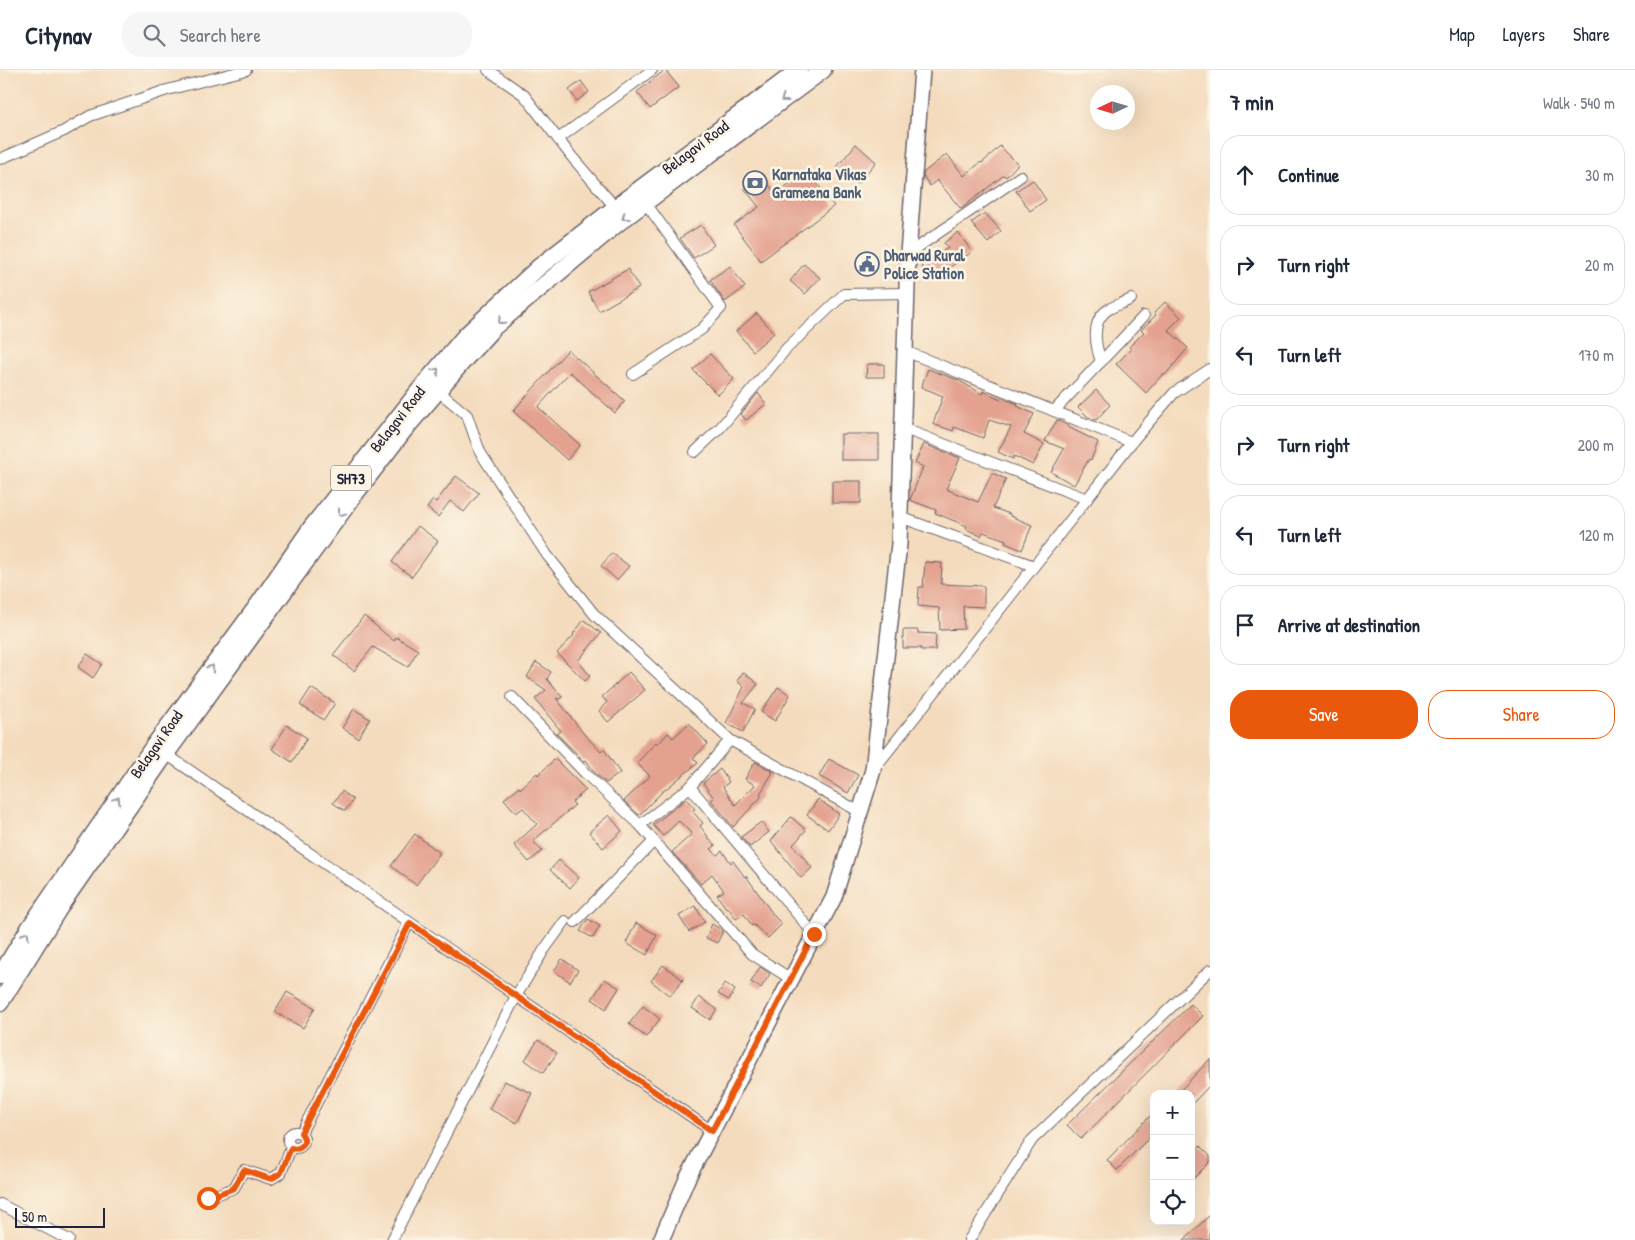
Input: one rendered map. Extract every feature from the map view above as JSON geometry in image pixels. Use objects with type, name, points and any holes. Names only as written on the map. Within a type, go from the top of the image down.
[{"type":"main road","name":"Belagavi Road","points":[[0,976],[30,927],[153,747],[258,605],[311,528],[426,382],[466,335],[539,267],[799,70]]},
{"type":"main road","points":[[0,1003],[63,902],[166,754],[352,498],[405,430],[494,327],[610,229],[823,70]]},
{"type":"main road","points":[[661,1240],[687,1179],[834,897],[873,770],[899,544],[908,254],[922,70]]},
{"type":"street","points":[[0,159],[64,131],[90,116],[167,90],[246,70]]},
{"type":"street","points":[[488,70],[524,95],[558,139],[616,207]]},
{"type":"street","points":[[558,139],[652,70]]},
{"type":"street","points":[[908,254],[1021,176]]},
{"type":"street","points":[[633,374],[702,328],[721,308],[645,202]]},
{"type":"street","points":[[695,452],[720,428],[786,349],[844,294],[907,293]]},
{"type":"street","points":[[1101,362],[1095,345],[1096,327],[1102,314],[1110,308],[1131,300]]},
{"type":"street","points":[[1054,411],[1144,316]]},
{"type":"street","points":[[905,351],[1131,442]]},
{"type":"street","points":[[873,770],[1131,442],[1174,393],[1210,370]]},
{"type":"street","points":[[438,391],[467,415],[480,452],[547,554],[594,614],[730,740],[860,812]]},
{"type":"street","points":[[902,428],[1087,499]]},
{"type":"street","points":[[900,517],[1034,566]]},
{"type":"street","points":[[512,697],[586,774],[640,825],[752,954],[791,979]]},
{"type":"street","points":[[640,825],[690,787],[730,740]]},
{"type":"street","points":[[166,754],[712,1131]]},
{"type":"street","points":[[690,787],[814,934]]},
{"type":"street","points":[[392,1240],[516,996],[544,950],[570,921],[654,840]]},
{"type":"street","points":[[208,1198],[234,1188],[244,1170],[271,1179],[281,1173],[291,1148],[302,1147],[304,1137],[301,1133],[410,923]]},
{"type":"street","points":[[969,1240],[1032,1140],[1210,970]]},
{"type":"street","points":[[0,1204],[69,1240]]},
{"type":"building","points":[[665,70],[679,87],[650,109],[637,92]]},
{"type":"building","points":[[581,81],[589,92],[577,101],[569,90]]},
{"type":"building","points":[[856,144],[876,162],[857,184],[837,167]]},
{"type":"building","points":[[1000,146],[1018,164],[1006,177],[1004,175],[961,209],[937,180],[930,186],[923,176],[924,172],[947,154],[964,176],[982,163]]},
{"type":"building","points":[[807,170],[834,206],[761,261],[734,225],[759,207],[744,188],[761,175],[776,194]]},
{"type":"building","points":[[1033,180],[1046,200],[1030,211],[1016,191]]},
{"type":"building","points":[[985,213],[1001,231],[988,243],[971,223]]},
{"type":"building","points":[[701,225],[714,245],[694,258],[680,238]]},
{"type":"building","points":[[958,232],[972,252],[930,281],[921,265],[948,248],[944,243]]},
{"type":"building","points":[[804,264],[820,278],[805,294],[790,281]]},
{"type":"building","points":[[730,266],[745,287],[725,302],[710,280]]},
{"type":"building","points":[[628,269],[639,288],[599,311],[588,292]]},
{"type":"building","points":[[1165,302],[1181,317],[1168,330],[1188,348],[1165,375],[1163,374],[1146,393],[1116,364],[1131,349],[1129,347],[1144,332],[1141,330],[1156,315],[1154,313]]},
{"type":"building","points":[[757,313],[774,333],[753,351],[736,331]]},
{"type":"building","points":[[568,350],[625,401],[615,413],[570,372],[538,407],[580,445],[567,460],[513,411]]},
{"type":"building","points":[[710,354],[734,379],[718,395],[693,370]]},
{"type":"building","points":[[867,364],[884,364],[884,377],[866,377]]},
{"type":"building","points":[[928,369],[958,380],[982,394],[983,391],[1018,404],[1017,406],[1034,414],[1024,434],[1044,444],[1033,465],[1014,456],[1013,459],[998,452],[1011,427],[989,420],[983,438],[954,427],[953,431],[933,424],[943,396],[921,387]]},
{"type":"building","points":[[1096,390],[1110,405],[1096,420],[1088,417],[1078,407]]},
{"type":"building","points":[[758,393],[766,404],[746,420],[741,414]]},
{"type":"building","points":[[1057,420],[1098,442],[1091,460],[1089,459],[1074,485],[1051,472],[1064,449],[1045,441]]},
{"type":"building","points":[[841,434],[879,434],[879,460],[841,460]]},
{"type":"building","points":[[924,444],[960,458],[946,489],[978,502],[992,473],[1006,479],[993,508],[1032,525],[1022,550],[1005,543],[1006,540],[983,532],[981,536],[966,529],[967,526],[935,513],[936,510],[910,500],[923,467],[915,463]]},
{"type":"building","points":[[456,476],[479,493],[464,512],[450,501],[438,517],[427,508],[433,500],[436,502]]},
{"type":"building","points":[[832,481],[861,481],[861,503],[832,503]]},
{"type":"building","points":[[418,526],[438,541],[412,577],[392,562]]},
{"type":"building","points":[[612,553],[629,566],[617,580],[601,566]]},
{"type":"building","points":[[925,562],[942,563],[941,584],[984,586],[984,607],[963,606],[964,629],[940,630],[939,608],[918,606],[919,587],[923,587]]},
{"type":"building","points":[[364,616],[394,641],[396,637],[418,650],[408,667],[373,647],[354,671],[333,655]]},
{"type":"building","points":[[584,620],[601,633],[578,661],[590,676],[585,681],[557,653],[574,635]]},
{"type":"building","points":[[903,630],[918,630],[918,633],[936,634],[935,650],[903,648]]},
{"type":"building","points":[[87,654],[102,664],[93,678],[78,667]]},
{"type":"building","points":[[536,662],[551,672],[547,679],[562,697],[560,699],[556,698],[584,734],[601,752],[604,749],[620,773],[606,783],[595,773],[586,760],[584,761],[557,734],[561,731],[535,699],[546,690],[527,677]]},
{"type":"building","points":[[629,672],[645,690],[608,722],[599,711],[607,702],[602,697]]},
{"type":"building","points":[[743,672],[758,684],[743,703],[755,709],[743,732],[726,723],[744,687],[737,681]]},
{"type":"building","points":[[778,687],[790,695],[775,721],[761,712]]},
{"type":"building","points":[[311,688],[335,703],[324,720],[300,705]]},
{"type":"building","points":[[354,709],[370,719],[358,738],[342,728]]},
{"type":"building","points":[[689,723],[708,744],[693,758],[698,763],[662,792],[639,815],[624,801],[650,776],[637,763],[656,742],[658,744],[668,733],[673,738]]},
{"type":"building","points":[[287,725],[307,738],[292,762],[272,749]]},
{"type":"building","points":[[555,759],[586,790],[572,802],[575,805],[533,841],[542,851],[529,862],[514,845],[537,824],[523,808],[516,813],[504,799],[519,787],[520,789],[537,773],[538,775]]},
{"type":"building","points":[[829,759],[858,775],[848,793],[819,776]]},
{"type":"building","points":[[755,762],[773,772],[760,794],[762,796],[733,827],[711,800],[714,798],[703,783],[720,769],[729,782],[723,787],[735,805],[755,785],[745,779]]},
{"type":"building","points":[[342,791],[353,800],[345,811],[333,803]]},
{"type":"building","points":[[686,799],[695,809],[692,811],[703,823],[700,826],[715,846],[711,849],[717,855],[722,851],[731,863],[733,861],[782,924],[768,938],[754,925],[752,926],[744,914],[736,919],[728,907],[726,908],[717,895],[724,891],[712,874],[701,884],[672,852],[692,834],[679,821],[663,836],[653,825]]},
{"type":"building","points":[[818,799],[839,814],[828,830],[807,815]]},
{"type":"building","points":[[609,815],[622,831],[603,848],[589,832]]},
{"type":"building","points":[[791,817],[806,830],[793,845],[812,868],[801,878],[771,841]]},
{"type":"building","points":[[761,822],[769,832],[750,847],[741,837]]},
{"type":"building","points":[[415,834],[440,853],[416,885],[391,866]]},
{"type":"building","points":[[559,860],[579,878],[570,888],[550,870]]},
{"type":"building","points":[[695,906],[705,922],[689,932],[679,916]]},
{"type":"building","points":[[588,919],[600,926],[593,938],[580,931]]},
{"type":"building","points":[[636,923],[657,935],[647,955],[626,943]]},
{"type":"building","points":[[712,924],[723,931],[717,943],[706,938]]},
{"type":"building","points":[[562,959],[578,970],[570,982],[554,971]]},
{"type":"building","points":[[663,965],[683,980],[670,996],[651,981]]},
{"type":"building","points":[[760,967],[770,974],[761,988],[751,982]]},
{"type":"building","points":[[605,979],[619,988],[606,1009],[592,999]]},
{"type":"building","points":[[725,983],[735,990],[729,1000],[718,994]]},
{"type":"building","points":[[287,992],[315,1008],[303,1028],[275,1012]]},
{"type":"building","points":[[699,997],[717,1009],[710,1020],[692,1008]]},
{"type":"building","points":[[1191,1004],[1203,1016],[1081,1139],[1067,1125]]},
{"type":"building","points":[[643,1006],[660,1019],[646,1037],[629,1024]]},
{"type":"building","points":[[538,1040],[557,1053],[543,1073],[525,1060]]},
{"type":"building","points":[[1210,1059],[1210,1085],[1195,1101],[1195,1090],[1181,1090]]},
{"type":"building","points":[[504,1081],[532,1093],[517,1123],[489,1109]]},
{"type":"building","points":[[1150,1116],[1150,1137],[1117,1170],[1107,1160]]},
{"type":"building","points":[[1200,1146],[1210,1156],[1210,1162],[1195,1177],[1195,1151]]},
{"type":"building","points":[[1210,1215],[1210,1240],[1184,1240]]},
{"type":"place","name":"Karnataka Vikas Grameena Bank","points":[[755,183]]},
{"type":"place","name":"Dharwad Rural Police Station","points":[[867,264]]},
{"type":"route","points":[[208,1198],[229,1192],[234,1188],[244,1170],[271,1179],[281,1173],[291,1148],[302,1147],[304,1137],[301,1133],[410,923],[712,1131],[814,934]]}]
